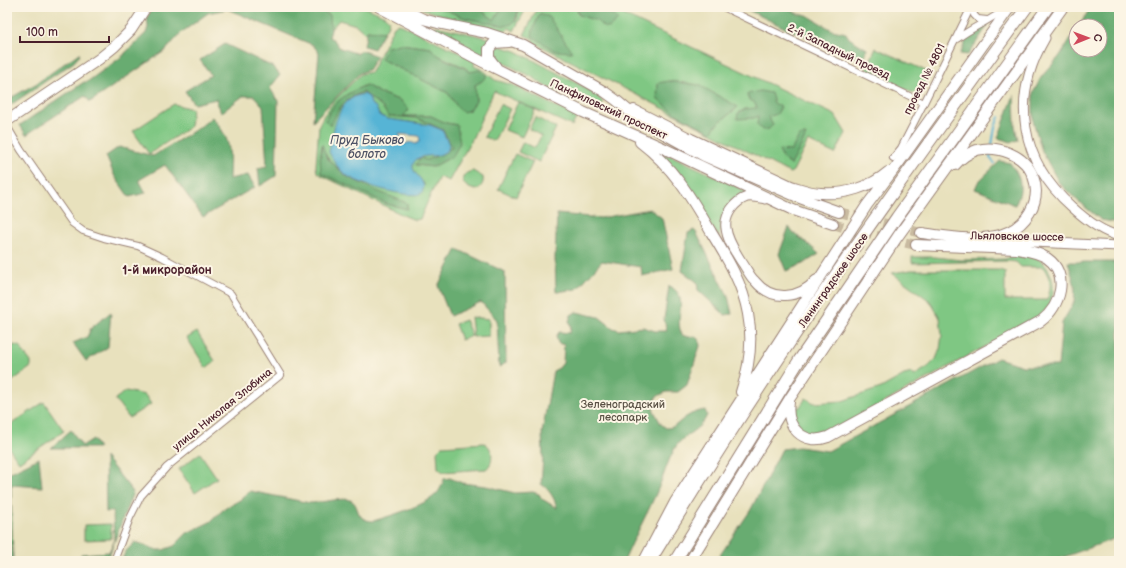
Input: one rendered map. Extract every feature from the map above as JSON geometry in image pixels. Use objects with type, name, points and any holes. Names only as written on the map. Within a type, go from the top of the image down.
[{"type":"highway","name":"Ленинградское шоссе","points":[[650,561],[698,483],[790,342],[880,212],[1026,7]]},
{"type":"highway","name":"Ленинградское шоссе","points":[[675,561],[800,359],[897,217],[1048,7]]},
{"type":"main road","points":[[7,121],[99,59],[115,46],[131,30],[146,7]]},
{"type":"main road","name":"Панфиловский проспект","points":[[378,7],[497,69],[623,131],[661,147],[775,202],[833,224]]},
{"type":"main road","name":"Панфиловский проспект","points":[[399,7],[423,19],[487,32],[519,43],[616,100],[641,122],[704,156],[800,198],[839,212]]},
{"type":"main road","name":"Ленинградское шоссе","points":[[644,561],[675,502],[811,293],[824,269],[896,161],[1009,7]]},
{"type":"main road","points":[[690,561],[790,398],[898,236],[1063,7]]},
{"type":"main road","points":[[497,69],[489,58],[489,49],[491,45],[499,42],[519,43]]},
{"type":"main road","points":[[616,100],[691,139],[791,186],[804,190],[834,193],[855,189],[872,183],[884,176],[896,161]]},
{"type":"main road","points":[[623,131],[652,151],[663,161],[689,193],[728,259],[739,281],[749,315],[750,341],[747,370],[737,405]]},
{"type":"main road","points":[[940,179],[967,154],[988,148],[1015,156],[1027,166],[1033,175],[1036,186],[1033,207],[1020,225],[1001,235],[975,239]]},
{"type":"main road","name":"Льяловское шоссе","points":[[921,233],[975,239]]},
{"type":"main road","name":"Льяловское шоссе","points":[[916,245],[1017,249]]},
{"type":"main road","points":[[790,398],[788,417],[796,430],[809,438],[821,440],[850,426],[1041,321],[1053,310],[1057,302],[1061,286],[1058,273],[1054,264],[1047,258],[1031,251],[1017,249]]},
{"type":"street","name":"2-й Западный проезд","points":[[723,7],[924,103]]},
{"type":"street","name":"проезд № 4801","points":[[896,161],[901,148],[972,7]]},
{"type":"street","points":[[972,7],[974,15],[978,19],[988,20]]},
{"type":"street","points":[[955,40],[966,31],[1009,7]]},
{"type":"street","points":[[1063,7],[1039,49],[1031,67],[1025,92],[1024,107],[1026,130],[1039,166],[1061,197],[1076,211],[1094,224],[1119,236]]},
{"type":"street","name":"улица Николая Злобина","points":[[7,126],[21,150],[72,223],[83,231],[104,238],[138,246],[162,257],[231,294],[281,374],[167,467],[141,496],[130,518],[114,561]]},
{"type":"street","points":[[775,202],[756,197],[748,197],[735,205],[726,216],[728,238],[754,281],[768,293],[790,295],[804,291],[814,282],[824,269]]},
{"type":"street","name":"Льяловское шоссе","points":[[975,239],[1119,247]]},
{"type":"street","name":"Льяловское шоссе","points":[[1017,249],[1119,247]]},
{"type":"green space","points":[[153,7],[302,7],[308,11],[317,9],[330,15],[331,30],[329,37],[334,40],[340,48],[358,54],[360,50],[377,56],[368,70],[360,73],[313,121],[319,53],[313,45],[227,9],[208,13],[181,33],[166,50],[90,102],[85,96],[26,135],[20,125],[84,82],[87,82],[124,55],[146,33],[148,27],[147,17]]},
{"type":"green space","points":[[302,7],[365,7],[385,16],[389,20],[384,32],[367,30],[366,34],[356,25],[339,20],[331,29],[317,9],[308,10]]},
{"type":"green space","points":[[419,7],[439,7],[465,18],[479,21],[517,20],[519,7],[527,7],[514,31],[509,28],[506,31],[471,24]]},
{"type":"green space","points":[[439,7],[477,7],[494,20],[502,7],[519,7],[514,22],[505,26],[465,18]]},
{"type":"green space","points":[[477,7],[502,7],[494,20]]},
{"type":"green space","points":[[538,7],[576,7],[579,15],[597,21],[603,27],[607,11],[598,7],[607,7],[835,115],[846,133],[835,154],[808,141],[793,171],[790,173],[533,42],[533,39],[524,35]],"holes":[[[669,81],[699,85],[737,108],[717,124],[710,132],[676,114]]]},
{"type":"green space","points":[[576,7],[598,7],[619,19],[609,28],[603,27],[597,21],[579,15]]},
{"type":"green space","points":[[742,7],[785,7],[798,14],[807,15],[832,30],[846,33],[849,38],[867,49],[865,57],[857,59],[817,43],[808,37],[785,28]]},
{"type":"green space","points":[[1091,7],[1119,7],[1119,223],[1101,220],[1059,183],[1042,151],[1033,121],[1033,93],[1042,76],[1059,57],[1068,43],[1068,58],[1108,58],[1108,18],[1084,18]]},
{"type":"green space","points":[[540,13],[549,17],[572,52],[555,51],[532,36],[533,29]]},
{"type":"green space","points":[[990,22],[968,55],[960,54],[968,36]]},
{"type":"green space","points":[[398,24],[402,25],[475,60],[474,66],[483,70],[495,80],[513,85],[577,117],[572,126],[494,91],[472,139],[449,181],[439,177],[420,219],[415,220],[405,216],[321,175],[317,172],[316,166],[319,125],[335,100],[361,74],[371,72],[394,26]],"holes":[[[400,44],[431,48],[435,54],[464,67],[482,81],[475,85],[476,101],[458,108],[448,93],[381,59]],[[366,85],[380,93],[401,101],[403,116],[431,116],[446,123],[457,125],[453,156],[433,167],[416,165],[420,158],[427,160],[444,153],[452,147],[443,130],[415,118],[388,116],[383,108],[363,92],[343,104],[331,125],[325,121],[332,108],[341,98]],[[364,94],[369,97],[371,104],[376,107],[379,115],[388,119],[430,125],[439,155],[421,157],[412,165],[414,172],[425,185],[347,101]],[[322,146],[327,156],[335,166],[345,174],[371,189],[407,203],[407,209],[387,204],[321,173]]]},
{"type":"green space","points":[[436,26],[493,39],[485,44],[485,58],[434,30],[434,27]]},
{"type":"green space","points":[[367,30],[384,32],[374,49],[364,46]]},
{"type":"green space","points":[[225,44],[273,67],[280,75],[270,88],[278,101],[276,176],[260,186],[258,168],[267,166],[263,106],[254,96],[243,96],[221,113],[216,99],[194,104],[185,91],[211,75],[200,60]]},
{"type":"green space","points":[[400,44],[431,48],[439,56],[470,72],[479,70],[487,76],[475,85],[476,101],[470,110],[463,112],[458,108],[448,93],[381,59],[387,47]]},
{"type":"green space","points":[[500,46],[516,51],[588,89],[600,98],[603,103],[600,108],[594,108],[582,104],[543,85],[534,78],[494,58],[493,50],[495,47]]},
{"type":"green space","points":[[876,48],[930,73],[925,87],[921,91],[913,93],[866,70]]},
{"type":"green space","points":[[79,53],[80,55],[74,62],[9,106],[7,100],[37,83]]},
{"type":"green space","points":[[669,81],[699,85],[738,107],[717,124],[711,132],[676,114],[657,99],[658,83]]},
{"type":"green space","points":[[366,85],[380,93],[401,101],[409,110],[403,116],[431,116],[446,123],[457,125],[460,143],[453,156],[433,167],[416,165],[420,158],[427,160],[444,153],[452,147],[443,130],[415,118],[388,116],[383,108],[363,92],[342,104],[331,126],[325,121],[332,108],[341,98]]},
{"type":"green space","points":[[760,91],[771,93],[774,103],[781,107],[777,114],[768,117],[773,125],[769,129],[762,130],[757,125],[758,116],[754,118],[737,119],[738,113],[745,109],[757,108],[754,102],[749,100],[747,94]]},
{"type":"green space","points":[[1014,95],[1015,126],[1018,140],[1011,142],[998,138]]},
{"type":"green space","points":[[518,102],[535,110],[522,137],[505,130]]},
{"type":"green space","points":[[174,104],[192,109],[190,127],[149,154],[133,131]]},
{"type":"green space","points":[[500,104],[510,109],[494,141],[484,137]]},
{"type":"green space","points":[[212,117],[223,132],[228,146],[230,160],[229,179],[248,175],[255,187],[203,217],[165,165],[139,180],[146,193],[129,197],[115,177],[106,156],[119,147],[153,156],[200,127]]},
{"type":"green space","points":[[535,117],[556,128],[539,162],[518,152],[523,142],[535,148],[541,136],[529,129]]},
{"type":"green space","points":[[806,135],[791,165],[784,159],[779,150],[791,151],[799,136]]},
{"type":"green space","points":[[322,144],[327,158],[346,176],[407,203],[407,209],[387,204],[321,173],[320,158]]},
{"type":"green space","points":[[660,153],[672,156],[748,192],[727,210],[722,222],[719,238]]},
{"type":"green space","points":[[515,154],[533,162],[516,197],[498,189]]},
{"type":"green space","points":[[1000,161],[1010,163],[1019,178],[1020,193],[1015,205],[975,189],[978,182]]},
{"type":"green space","points":[[473,171],[483,177],[482,184],[477,190],[468,187],[463,181],[464,175]]},
{"type":"green space","points":[[650,209],[662,218],[673,269],[642,276],[641,267],[602,261],[577,289],[556,292],[555,257],[557,214],[601,218]]},
{"type":"green space","points":[[789,227],[793,233],[819,254],[805,263],[786,271],[779,254]]},
{"type":"green space","points":[[694,230],[728,296],[732,314],[725,315],[698,290],[697,282],[682,271],[688,233]]},
{"type":"green space","points":[[457,249],[505,272],[506,363],[499,367],[497,320],[481,302],[450,316],[438,286]]},
{"type":"green space","points":[[1016,253],[1039,259],[1044,264],[1051,276],[1053,290],[1050,304],[1037,318],[827,434],[814,435],[799,429],[792,411],[794,406],[799,408],[806,398],[814,403],[842,401],[881,388],[904,375],[912,373],[914,376],[928,367],[936,359],[940,349],[942,335],[940,318],[930,301],[892,273],[911,270],[1000,270],[1005,272],[1005,300],[1047,300],[1050,291],[1050,283],[1048,275],[1043,267],[1021,267],[1016,262],[1008,261],[912,263],[912,257],[935,257],[960,260],[1006,259]]},
{"type":"green space","points":[[1068,262],[1119,262],[1119,537],[1053,561],[716,561],[750,511],[782,449],[799,447],[828,451],[998,358],[1023,366],[1058,366],[1062,323],[1074,302],[1075,286]]},
{"type":"green space","name":"Зеленоградский лесопарк","points":[[669,286],[676,290],[679,295],[679,321],[682,335],[688,337],[694,336],[699,340],[700,346],[687,385],[678,392],[666,392],[656,397],[653,409],[661,424],[666,428],[675,426],[693,413],[705,410],[707,415],[701,425],[678,443],[675,448],[656,494],[624,561],[121,561],[126,551],[135,542],[157,550],[163,550],[174,546],[187,533],[210,522],[224,509],[240,500],[250,491],[310,503],[347,499],[353,502],[363,518],[373,521],[423,503],[437,493],[441,488],[444,479],[450,478],[462,483],[486,486],[515,493],[533,492],[539,494],[542,499],[557,508],[551,494],[541,484],[543,458],[542,433],[553,371],[559,368],[563,363],[564,345],[558,343],[556,337],[559,332],[570,333],[571,327],[569,321],[571,315],[576,312],[599,317],[613,328],[619,330],[643,327],[655,331],[667,331],[664,319]]},
{"type":"green space","points":[[111,312],[108,347],[86,361],[73,343],[87,337],[91,328]]},
{"type":"green space","points":[[471,317],[489,319],[489,336],[473,337]]},
{"type":"green space","points":[[465,320],[472,336],[461,340],[455,324]]},
{"type":"green space","points":[[197,332],[215,361],[206,368],[187,338]]},
{"type":"green space","points":[[14,345],[19,346],[31,362],[31,367],[7,385],[7,350]]},
{"type":"green space","points":[[126,391],[145,395],[151,404],[129,418],[115,399]]},
{"type":"green space","points":[[44,402],[64,431],[19,462],[7,445],[7,427]]},
{"type":"green space","points":[[71,430],[82,446],[93,439],[99,448],[51,448]]},
{"type":"green space","points":[[484,443],[490,448],[492,456],[489,467],[486,469],[443,472],[438,468],[437,451],[442,446]]},
{"type":"green space","points":[[200,453],[217,478],[195,493],[179,469]]},
{"type":"green space","points":[[105,457],[133,492],[107,561],[92,561],[93,557],[81,559],[81,554],[109,552],[114,541],[113,511],[106,512]]},
{"type":"green space","points":[[39,458],[42,487],[11,485],[13,561],[7,561],[7,470],[11,472]]},
{"type":"green space","points":[[111,524],[111,539],[84,540],[84,525]]},
{"type":"water","name":"Пруд Быково болото","points":[[364,94],[369,97],[371,104],[376,107],[379,115],[388,119],[430,125],[442,130],[449,144],[448,150],[439,155],[420,157],[413,165],[415,173],[423,184],[421,194],[405,194],[371,186],[352,179],[336,165],[329,152],[335,125],[342,108],[347,102]],"holes":[[[399,134],[419,136],[420,141],[416,144],[410,142],[405,144],[403,143]]]},
{"type":"waterway","points":[[992,145],[995,127],[999,117]]},
{"type":"waterway","points":[[991,152],[990,158],[994,163]]},
{"type":"tunnel","points":[[839,212],[921,233]]},
{"type":"tunnel","points":[[833,224],[855,231],[916,245]]},
{"type":"district","name":"1-й микрорайон","points":[[167,270]]}]
